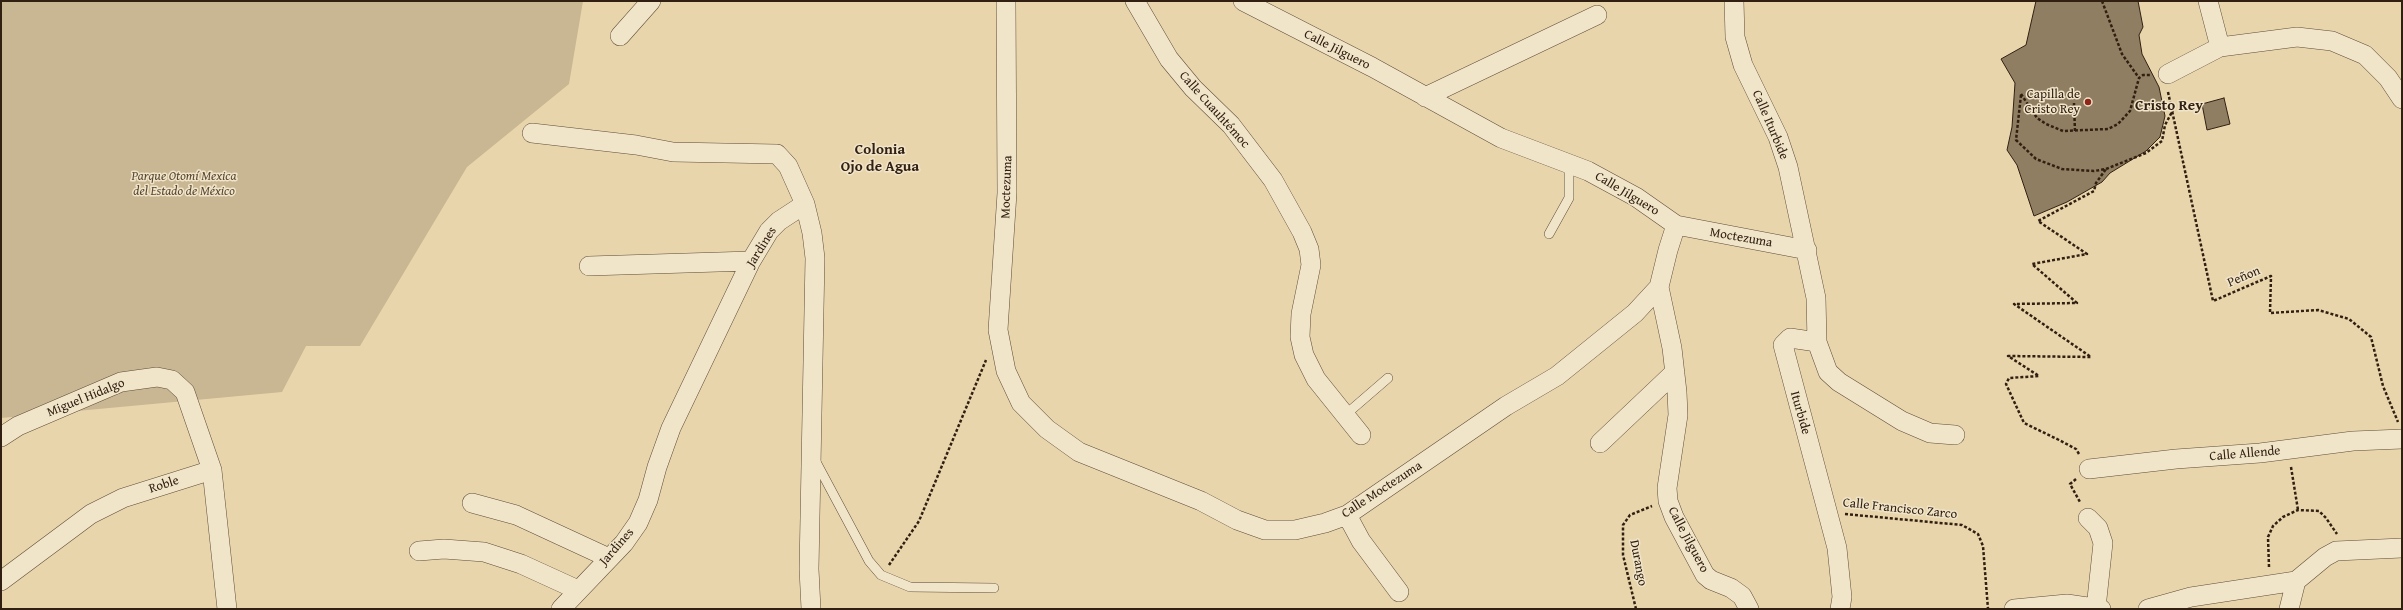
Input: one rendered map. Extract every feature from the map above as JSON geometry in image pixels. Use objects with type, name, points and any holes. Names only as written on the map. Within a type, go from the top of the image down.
[{"type":"street","points":[[620,36],[651,1]]},
{"type":"street","name":"Moctezuma","points":[[1006,1],[1008,194],[998,330],[1006,371]]},
{"type":"street","name":"Calle Cuauhtémoc","points":[[1135,1],[1169,59],[1193,88],[1230,125],[1273,180],[1302,232],[1309,249],[1311,265],[1301,314],[1300,337],[1304,355],[1316,379],[1344,416],[1361,435]]},
{"type":"street","name":"Calle Jilguero","points":[[1243,1],[1501,138],[1588,171],[1636,197],[1676,225],[1659,287],[1675,372],[1678,415],[1667,488],[1668,501],[1700,567],[1711,580],[1742,596],[1750,609]]},
{"type":"street","name":"Calle Iturbide","points":[[1734,1],[1735,37],[1743,65],[1778,137],[1788,167],[1807,250]]},
{"type":"street","points":[[2208,1],[2220,47]]},
{"type":"street","points":[[1425,97],[1597,16]]},
{"type":"street","points":[[2168,74],[2220,47],[2297,37],[2332,41],[2365,55],[2388,78],[2402,99]]},
{"type":"street","points":[[532,133],[636,145],[673,152],[777,154],[788,166],[805,204],[812,233],[815,258],[809,569],[811,609]]},
{"type":"street","name":"Jardines","points":[[561,609],[624,543],[638,523],[648,500],[657,467],[671,428],[751,261],[769,231],[779,221],[805,204]]},
{"type":"street","name":"Moctezuma","points":[[1676,225],[1807,250]]},
{"type":"street","points":[[1807,250],[1816,298],[1817,342],[1828,372],[1839,382],[1902,421],[1930,433],[1955,434]]},
{"type":"street","points":[[588,266],[751,261]]},
{"type":"street","name":"Calle Moctezuma","points":[[1006,371],[1021,403],[1047,429],[1079,452],[1201,501],[1237,520],[1265,530],[1295,530],[1347,515],[1506,406],[1556,376],[1606,338],[1635,313],[1659,287]]},
{"type":"street","name":"Iturbide","points":[[1817,342],[1790,338],[1783,344],[1829,513],[1837,548],[1842,598],[1840,609]]},
{"type":"street","points":[[1600,443],[1675,372]]},
{"type":"street","name":"Miguel Hidalgo","points":[[1,437],[18,426],[121,382],[157,377],[172,380],[185,392],[212,470]]},
{"type":"street","name":"Calle Allende","points":[[2089,469],[2289,450],[2353,441],[2401,432]]},
{"type":"street","points":[[212,470],[227,609]]},
{"type":"street","name":"Roble","points":[[1,580],[91,514],[123,498],[212,470]]},
{"type":"street","points":[[472,503],[516,515],[609,558]]},
{"type":"street","points":[[1347,515],[1362,541],[1399,592]]},
{"type":"street","points":[[2014,609],[2067,604],[2099,609],[2103,543],[2098,528],[2088,518]]},
{"type":"street","points":[[2148,609],[2191,597],[2296,581],[2325,557],[2346,549],[2402,548]]},
{"type":"street","points":[[419,551],[444,549],[484,552],[521,564],[578,590]]},
{"type":"street","points":[[2289,609],[2296,581]]},
{"type":"lane","points":[[1549,234],[1569,198],[1569,164]]},
{"type":"lane","points":[[1344,416],[1388,378]]},
{"type":"lane","points":[[811,454],[869,561],[881,575],[910,587],[994,588]]},
{"type":"path","points":[[2102,1],[2122,54],[2139,78]]},
{"type":"path","points":[[2168,74],[2143,75],[2139,78],[2130,111],[2118,124],[2108,129],[2075,132],[2063,131],[2037,118],[2021,94],[2016,140],[2036,159],[2062,169],[2094,171],[2106,169],[2146,153],[2162,141],[2165,125],[2173,109]]},
{"type":"path","name":"Peñon","points":[[2168,74],[2166,82],[2177,124],[2213,301],[2271,276],[2270,313],[2318,310],[2349,319],[2371,336],[2383,386],[2401,432]]},
{"type":"path","points":[[2074,103],[2075,132]]},
{"type":"path","points":[[2088,518],[2070,484],[2089,469],[2076,449],[2024,423],[2006,384],[2009,378],[2039,376],[2008,356],[2092,357],[2014,304],[2077,303],[2032,264],[2087,254],[2038,220],[2094,191],[2096,183],[2106,169]]},
{"type":"path","points":[[881,575],[898,555],[919,521],[998,330]]},
{"type":"path","points":[[2289,450],[2298,510]]},
{"type":"path","name":"Durango","points":[[1636,609],[1623,555],[1623,525],[1630,515],[1638,510],[1668,501]]},
{"type":"path","points":[[2270,586],[2268,537],[2273,526],[2283,516],[2298,510],[2319,511],[2326,518],[2346,549]]},
{"type":"path","name":"Calle Francisco Zarco","points":[[1829,513],[1962,525],[1978,534],[1983,546],[1988,609]]},
{"type":"green space","name":"Parque Otomí Mexica del Estado de México","points":[[1,1],[583,1],[569,84],[467,167],[360,346],[306,346],[282,392],[1,418]]},
{"type":"building","name":"Capilla de Cristo Rey","points":[[2036,1],[2138,1],[2143,27],[2139,35],[2142,54],[2159,87],[2165,116],[2160,137],[2146,151],[2110,173],[2102,182],[2067,202],[2034,216],[2017,165],[2007,150],[2012,127],[2015,83],[2001,59],[2026,45]]},
{"type":"building","points":[[2224,98],[2230,124],[2207,130],[2202,104]]},
{"type":"place","name":"Capilla de Cristo Rey","points":[[2088,102]]},
{"type":"district","name":"Cristo Rey","points":[[2169,106]]},
{"type":"district","name":"Colonia Ojo de Agua","points":[[880,158]]}]
